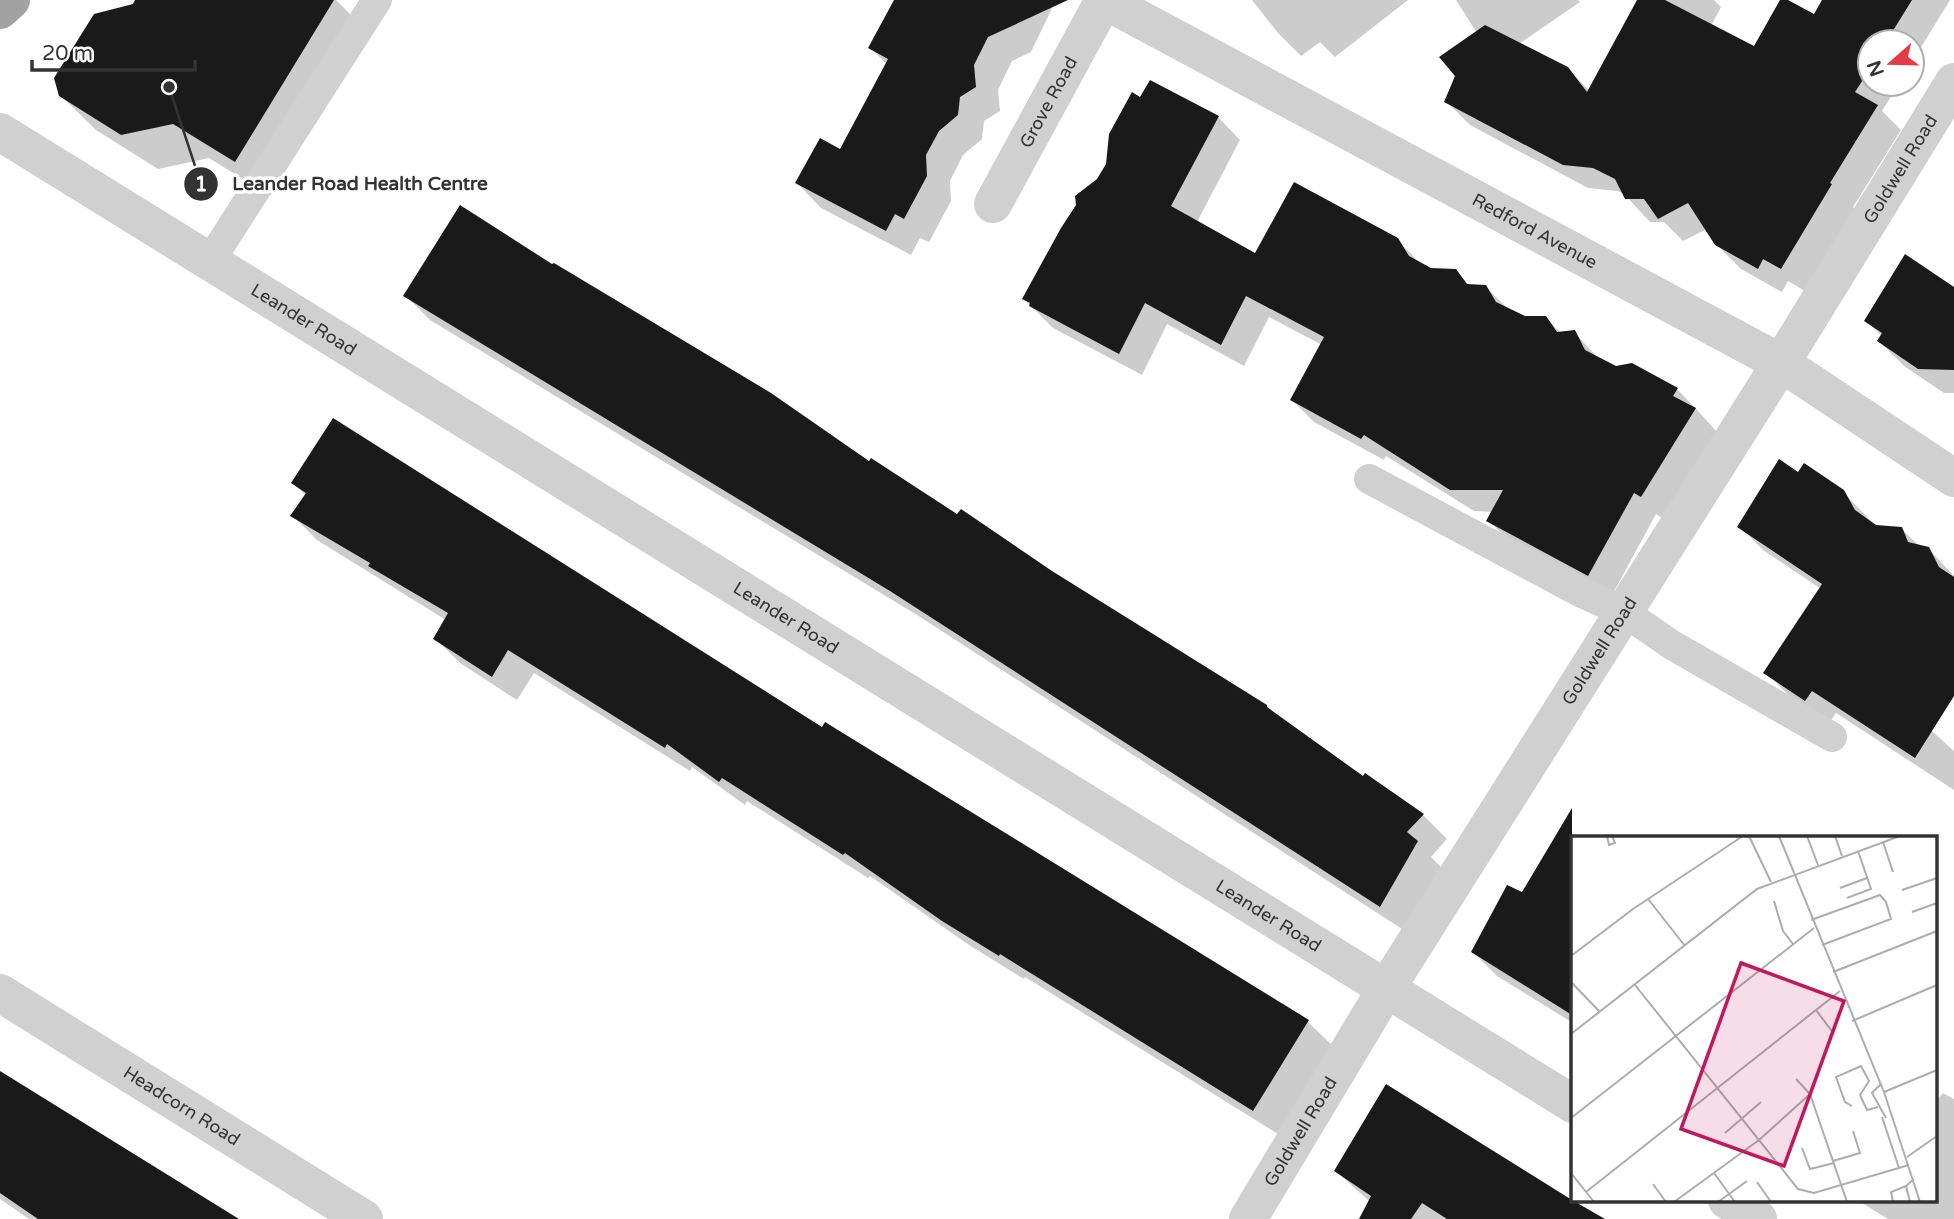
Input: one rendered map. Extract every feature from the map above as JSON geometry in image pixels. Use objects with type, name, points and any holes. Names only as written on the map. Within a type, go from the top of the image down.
[{"type":"highway","points":[[0,10],[11,0]]},
{"type":"street","name":"Grove Road","points":[[993,204],[1104,0]]},
{"type":"street","name":"Redford Avenue","points":[[1104,0],[1781,363],[1954,478]]},
{"type":"street","name":"Goldwell Road","points":[[1248,1219],[1386,989],[1781,363],[1954,82]]},
{"type":"street","name":"Leander Road","points":[[0,131],[1571,1103]]},
{"type":"street","name":"Headcorn Road","points":[[0,993],[363,1219]]},
{"type":"street","points":[[1730,1202],[1758,1219]]},
{"type":"lane","points":[[210,261],[377,0]]},
{"type":"lane","points":[[1368,480],[1578,591],[1624,612],[1672,645],[1832,737]]},
{"type":"building","points":[[135,0],[334,0],[235,162],[173,124],[121,135],[59,96],[54,78],[94,14],[133,4]]},
{"type":"building","points":[[894,0],[1068,0],[988,37],[974,65],[976,87],[960,97],[958,115],[939,131],[926,155],[927,176],[904,219],[895,214],[886,231],[795,183],[820,138],[840,149],[888,59],[868,48]]},
{"type":"building","points":[[1637,0],[1665,0],[1754,46],[1780,0],[1788,0],[1814,14],[1822,0],[1912,0],[1895,28],[1856,28],[1856,98],[1866,98],[1878,105],[1781,269],[1763,259],[1758,269],[1715,245],[1688,203],[1658,219],[1644,199],[1625,199],[1615,179],[1593,168],[1563,165],[1444,102],[1455,76],[1439,57],[1485,25],[1568,67],[1587,92]]},
{"type":"building","points":[[1150,80],[1219,116],[1171,206],[1255,253],[1294,182],[1398,238],[1409,256],[1431,268],[1456,269],[1467,284],[1486,285],[1496,302],[1525,316],[1546,316],[1557,332],[1575,330],[1585,350],[1616,366],[1632,363],[1678,388],[1673,396],[1696,408],[1641,497],[1634,493],[1588,576],[1486,521],[1503,490],[1450,490],[1364,435],[1361,439],[1290,400],[1324,337],[1246,296],[1221,345],[1145,303],[1119,354],[1029,306],[1030,303],[1022,299],[1076,205],[1075,196],[1097,179],[1106,164],[1109,134],[1132,92],[1140,97]]},
{"type":"building","points":[[460,205],[552,264],[771,393],[869,461],[871,458],[957,514],[961,509],[1052,571],[1267,705],[1363,776],[1365,773],[1424,814],[1407,832],[1418,841],[1380,907],[890,591],[403,296]]},
{"type":"building","points":[[1905,254],[1954,287],[1954,370],[1918,369],[1877,341],[1882,333],[1864,321]]},
{"type":"building","points":[[333,418],[822,727],[825,722],[1309,1020],[1253,1111],[942,921],[845,853],[843,855],[722,778],[719,782],[667,744],[665,748],[508,650],[492,677],[433,639],[448,613],[290,516],[306,493],[291,483]]},
{"type":"building","points":[[1779,459],[1798,472],[1804,463],[1844,490],[1855,510],[1876,525],[1902,527],[1908,542],[1929,547],[1939,567],[1954,577],[1954,696],[1915,758],[1812,691],[1805,701],[1763,673],[1822,584],[1737,527]]},
{"type":"building","points":[[1572,808],[1571,1014],[1471,952],[1507,885],[1522,892]]},
{"type":"building","points":[[0,1071],[239,1219],[38,1219],[0,1193]]},
{"type":"building","points":[[1386,1084],[1571,1199],[1571,1202],[1605,1219],[1447,1219],[1422,1203],[1411,1219],[1359,1219],[1371,1196],[1334,1171]]},
{"type":"place","name":"Leander Road Health Centre","points":[[169,87]]}]
